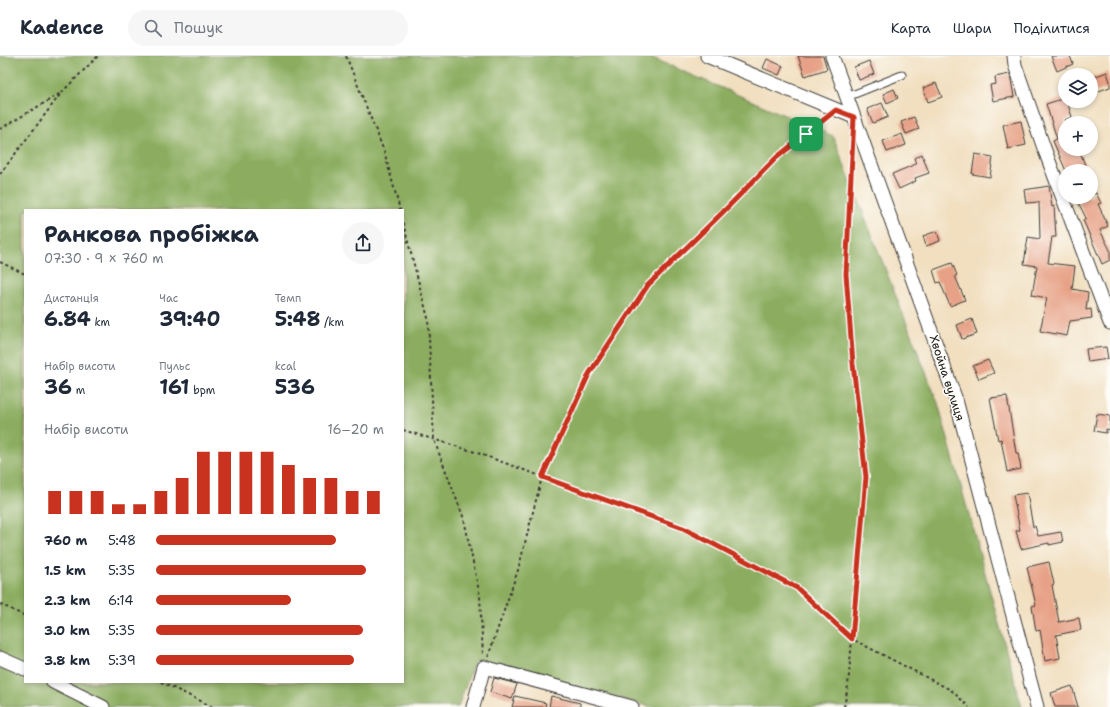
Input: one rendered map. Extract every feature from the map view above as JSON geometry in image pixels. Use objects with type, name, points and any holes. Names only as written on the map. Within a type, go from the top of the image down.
[{"type":"street","points":[[707,56],[854,117]]},
{"type":"street","name":"Хвойна вулиця","points":[[832,56],[956,400],[1036,707]]},
{"type":"street","points":[[1014,56],[1015,65],[1044,148],[1110,323]]},
{"type":"street","points":[[0,658],[24,669]]},
{"type":"street","points":[[473,707],[484,667],[632,707]]},
{"type":"street","points":[[55,683],[103,707]]},
{"type":"lane","points":[[847,97],[902,75]]},
{"type":"path","points":[[0,174],[62,92],[98,56]]},
{"type":"path","points":[[346,56],[384,151],[400,209]]},
{"type":"path","points":[[0,129],[62,92]]},
{"type":"path","points":[[484,667],[518,570],[542,477],[589,374],[648,285],[776,158],[836,110]]},
{"type":"path","points":[[844,707],[848,686],[866,477],[853,364],[846,274],[853,149]]},
{"type":"path","points":[[404,227],[428,318],[434,440],[464,519],[480,596],[484,667]]},
{"type":"path","points":[[0,262],[24,274]]},
{"type":"path","points":[[404,430],[472,451],[683,528],[797,588],[852,639],[951,690],[969,707]]},
{"type":"path","points":[[0,604],[24,616]]},
{"type":"path","points":[[163,683],[213,707]]},
{"type":"green space","points":[[0,56],[648,56],[833,136],[938,403],[1022,707],[652,707],[475,660],[458,707],[0,707]]},
{"type":"building","points":[[798,56],[823,56],[827,69],[805,76]]},
{"type":"building","points":[[1051,56],[1070,56],[1073,64],[1064,68],[1058,68],[1057,71]]},
{"type":"building","points":[[767,59],[783,66],[779,75],[763,68]]},
{"type":"building","points":[[869,61],[874,74],[859,80],[854,67]]},
{"type":"building","points":[[1107,72],[1110,87],[1098,91],[1098,75]]},
{"type":"building","points":[[1010,74],[1014,97],[993,101],[990,85],[996,84],[995,77]]},
{"type":"building","points":[[936,83],[942,97],[928,102],[923,88]]},
{"type":"building","points":[[894,89],[898,98],[887,103],[883,94]]},
{"type":"building","points":[[1058,100],[1058,108],[1069,108],[1072,116],[1058,116],[1058,153],[1053,141],[1057,139],[1046,104]]},
{"type":"building","points":[[882,103],[888,117],[873,123],[867,109]]},
{"type":"building","points":[[914,117],[919,129],[906,134],[901,122]]},
{"type":"building","points":[[1021,121],[1026,145],[1008,149],[1003,125]]},
{"type":"building","points":[[902,134],[906,145],[887,152],[883,141]]},
{"type":"building","points":[[922,154],[929,173],[915,178],[916,181],[899,189],[892,174],[916,164],[914,158]]},
{"type":"building","points":[[975,154],[993,157],[990,177],[972,174]]},
{"type":"building","points":[[1060,156],[1082,156],[1085,164],[1063,164]]},
{"type":"building","points":[[1049,186],[1052,207],[1054,206],[1056,237],[1052,237],[1048,263],[1075,266],[1072,289],[1088,292],[1086,310],[1091,309],[1092,318],[1070,321],[1067,336],[1040,331],[1047,298],[1032,295],[1037,266],[1024,264],[1028,237],[1040,239],[1039,202],[1026,203],[1024,190]]},
{"type":"building","points":[[1098,197],[1101,203],[1098,204]]},
{"type":"building","points":[[1079,204],[1098,204],[1108,226],[1100,230],[1110,250],[1110,260],[1102,264],[1083,220],[1086,218]]},
{"type":"building","points":[[937,231],[940,241],[926,246],[923,236]]},
{"type":"building","points":[[952,263],[957,275],[955,276],[965,300],[950,306],[940,282],[937,283],[933,270]]},
{"type":"building","points":[[972,319],[977,334],[962,339],[957,325]]},
{"type":"building","points":[[1106,347],[1108,359],[1088,362],[1086,349]]},
{"type":"building","points":[[988,360],[994,373],[979,379],[973,366]]},
{"type":"building","points":[[1007,396],[1016,453],[1018,453],[1021,469],[1007,472],[1001,439],[998,440],[990,398]]},
{"type":"building","points":[[1097,414],[1110,416],[1110,430],[1106,429],[1106,433],[1094,431]]},
{"type":"building","points":[[1027,493],[1033,527],[1035,526],[1038,536],[1061,532],[1063,542],[1049,545],[1049,543],[1021,549],[1016,531],[1020,530],[1013,495]]},
{"type":"building","points":[[1049,562],[1054,584],[1052,585],[1059,622],[1079,618],[1081,630],[1056,635],[1060,658],[1045,661],[1040,630],[1036,631],[1032,606],[1036,605],[1027,567]]},
{"type":"building","points":[[494,678],[517,684],[512,699],[490,692]]},
{"type":"building","points":[[1072,686],[1078,707],[1055,707],[1051,693]]},
{"type":"building","points":[[515,696],[546,703],[545,707],[512,707]]},
{"type":"building","points":[[551,696],[580,703],[580,707],[549,707]]},
{"type":"route","points":[[836,110],[854,117],[846,274],[853,364],[866,477],[852,639],[797,588],[683,528],[542,477],[589,374],[648,285],[776,158],[806,134],[836,110]]}]
